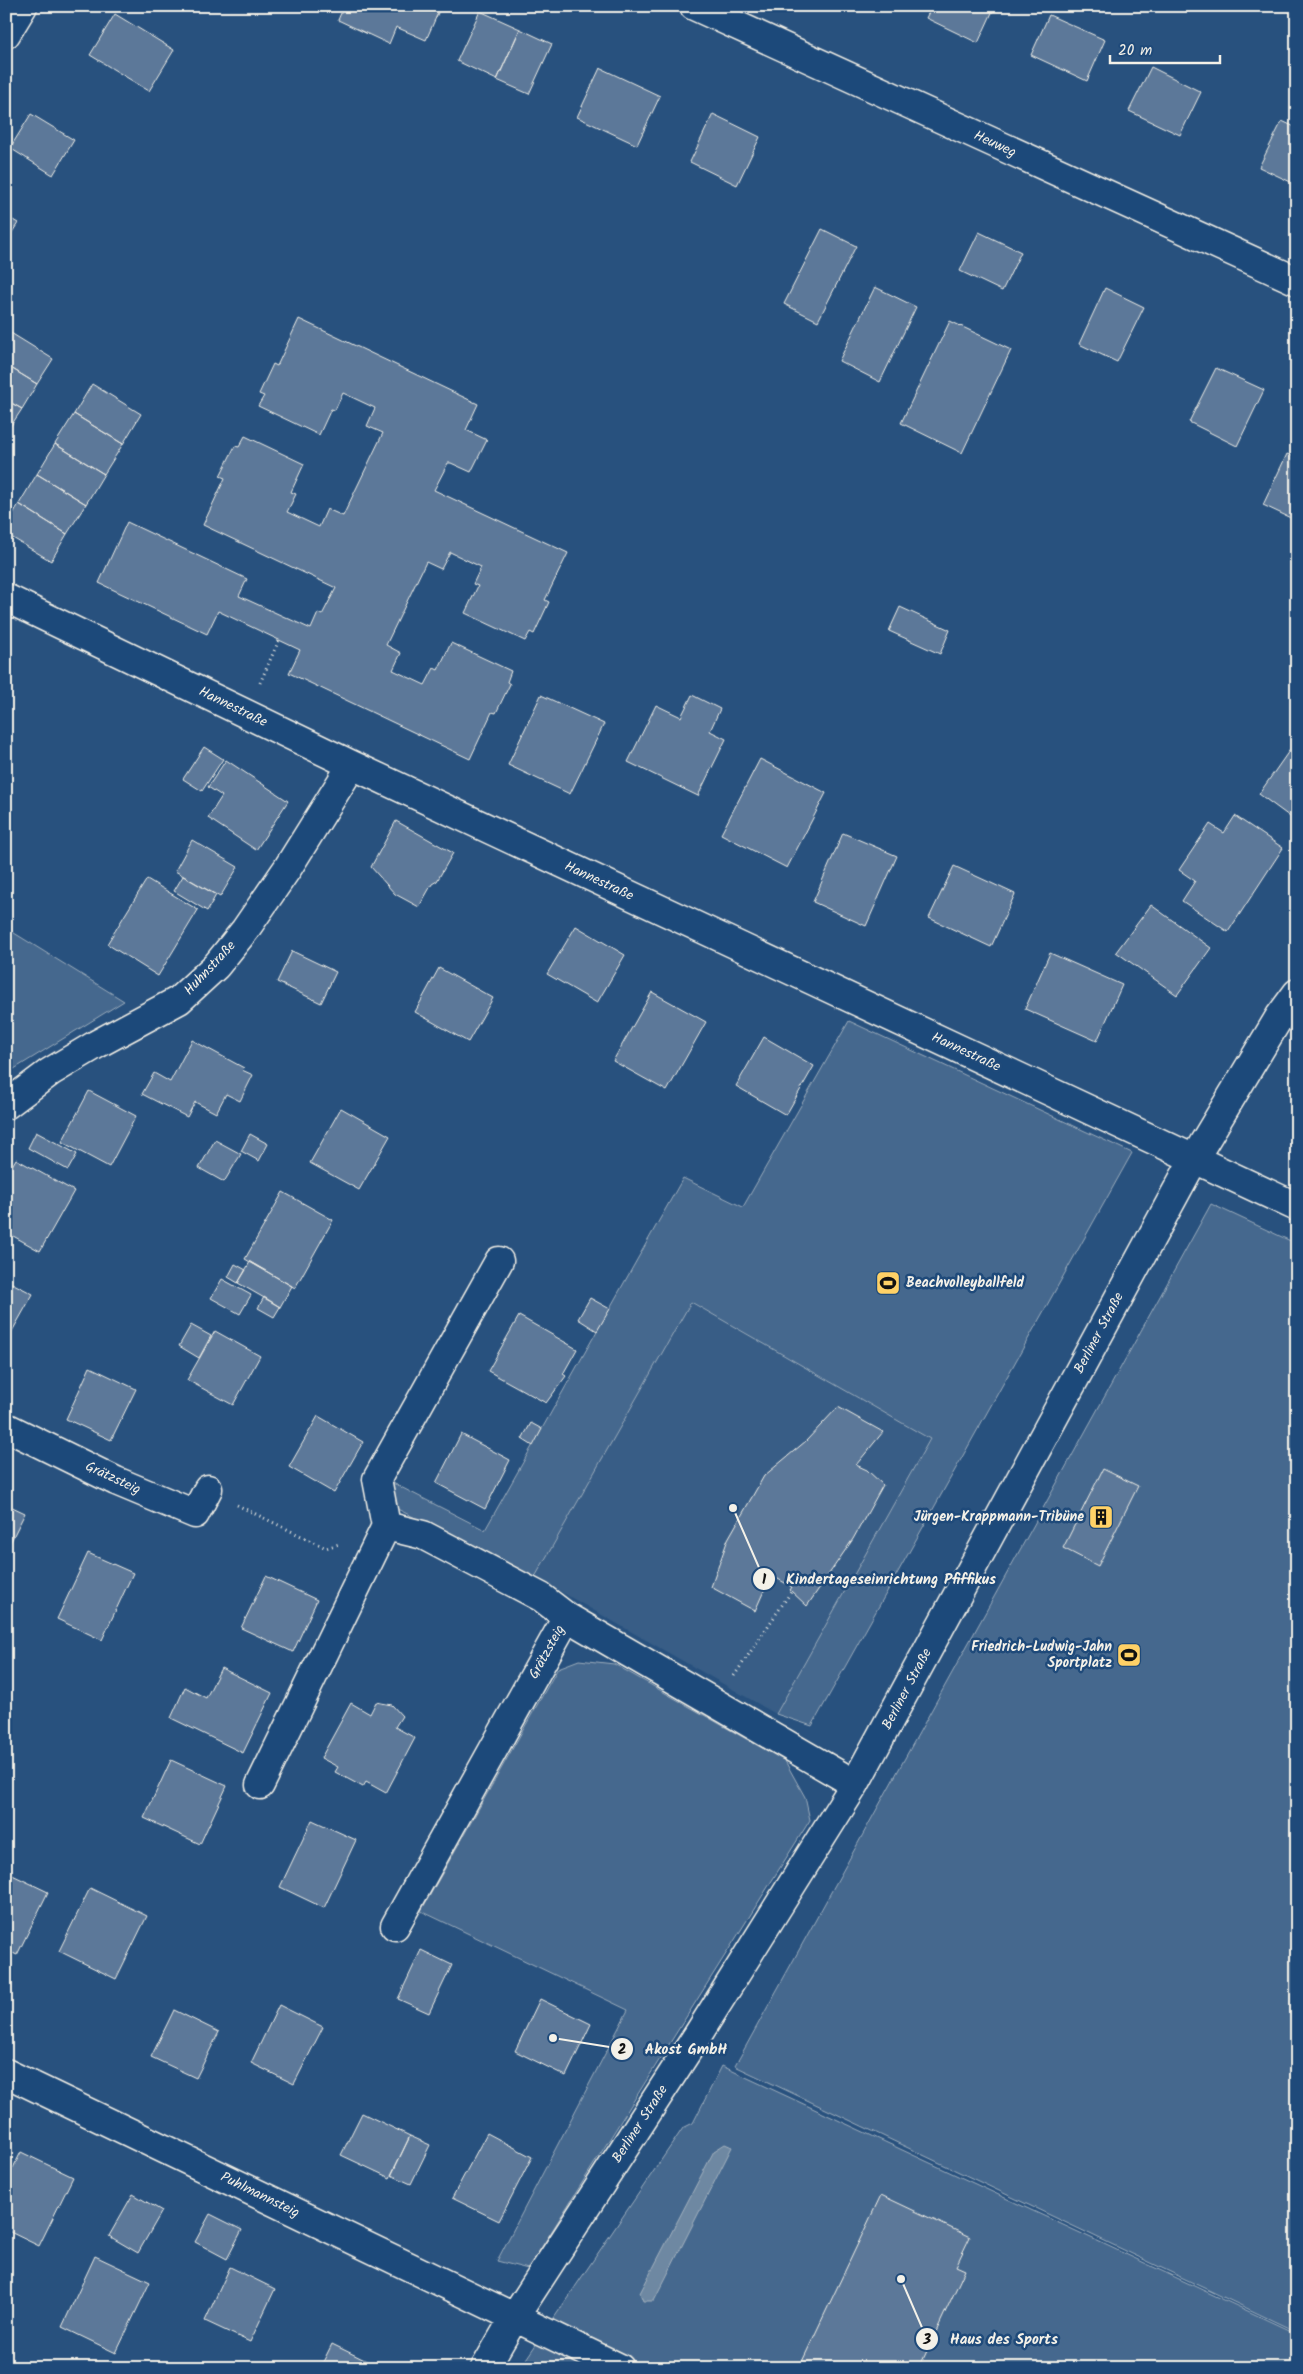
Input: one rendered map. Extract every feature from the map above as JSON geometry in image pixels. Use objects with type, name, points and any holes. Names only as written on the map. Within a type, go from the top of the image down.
[{"type":"street","points":[[6,34],[23,6]]},
{"type":"street","name":"Heuweg","points":[[694,6],[1297,281]]},
{"type":"street","name":"Hannestraße","points":[[6,598],[352,765],[1297,1207]]},
{"type":"street","name":"Huhnstraße","points":[[6,1105],[50,1072],[97,1044],[180,1000],[216,966],[245,930],[287,869],[352,765]]},
{"type":"street","name":"Berliner Straße","points":[[485,2368],[514,2318],[697,2036],[855,1784],[1194,1159],[1280,1016],[1297,993]]},
{"type":"street","points":[[260,1785],[386,1526],[377,1479],[499,1261]]},
{"type":"street","name":"Grätzsteig","points":[[6,1427],[116,1481],[195,1514],[208,1489]]},
{"type":"street","points":[[386,1526],[423,1535],[541,1597],[567,1617]]},
{"type":"street","name":"Grätzsteig","points":[[395,1926],[567,1617],[715,1704],[812,1757],[855,1784]]},
{"type":"street","name":"Puhlmannsteig","points":[[6,2073],[620,2368]]},
{"type":"path","points":[[246,714],[279,640]]},
{"type":"path","points":[[208,1489],[216,1495],[326,1548],[386,1526]]},
{"type":"path","points":[[715,1704],[792,1592]]},
{"type":"shaded area","points":[[6,928],[124,1001],[6,1074]]},
{"type":"shaded area","points":[[849,1021],[1132,1153],[812,1726],[776,1714],[930,1439],[691,1302],[535,1577],[375,1498],[385,1479],[485,1530],[683,1178],[743,1207]]},
{"type":"shaded area","name":"Friedrich-Ludwig-Jahn Sportplatz","points":[[1211,1204],[1297,1244],[1297,2332],[735,2066]]},
{"type":"shaded area","points":[[690,1302],[930,1439],[776,1714],[535,1577]]},
{"type":"shaded area","points":[[579,1660],[614,1664],[785,1761],[805,1797],[810,1820],[528,2269],[497,2261],[628,2010],[421,1911],[558,1668]]},
{"type":"shaded area","points":[[722,2066],[1297,2334],[1297,2368],[520,2368],[683,2128],[693,2123]]},
{"type":"shaded area","points":[[725,2144],[732,2147],[654,2301],[643,2301],[640,2293],[714,2151]]},
{"type":"building","points":[[344,6],[441,6],[426,40],[396,27],[389,44],[338,20]]},
{"type":"building","points":[[932,6],[995,6],[978,43],[926,18]]},
{"type":"building","points":[[480,11],[520,29],[497,80],[457,61]]},
{"type":"building","points":[[115,14],[174,50],[149,91],[90,55]]},
{"type":"building","points":[[1049,15],[1105,40],[1087,81],[1031,55]]},
{"type":"building","points":[[520,29],[552,44],[529,94],[497,80]]},
{"type":"building","points":[[1151,67],[1201,92],[1180,135],[1129,111]]},
{"type":"building","points":[[600,68],[660,96],[637,145],[577,117]]},
{"type":"building","points":[[31,114],[74,140],[53,175],[10,148]]},
{"type":"building","points":[[713,114],[760,137],[737,185],[690,162]]},
{"type":"building","points":[[1282,121],[1297,128],[1297,185],[1259,167]]},
{"type":"building","points":[[6,216],[18,223],[6,242]]},
{"type":"building","points":[[822,229],[856,246],[818,321],[784,304]]},
{"type":"building","points":[[979,232],[1021,252],[1002,291],[960,271]]},
{"type":"building","points":[[875,287],[916,307],[880,382],[839,361]]},
{"type":"building","points":[[1105,288],[1144,307],[1117,362],[1079,344]]},
{"type":"building","points":[[299,319],[478,404],[466,430],[487,440],[471,472],[448,463],[434,490],[568,553],[545,600],[549,602],[534,634],[530,632],[525,641],[465,613],[478,586],[473,584],[481,567],[450,552],[441,569],[426,562],[386,645],[401,653],[393,670],[425,685],[434,668],[438,670],[451,643],[511,671],[507,682],[510,684],[496,713],[492,712],[470,759],[289,673],[300,650],[218,611],[207,634],[99,583],[127,522],[247,579],[239,596],[311,629],[318,613],[322,615],[336,588],[203,525],[225,478],[220,476],[235,446],[239,447],[245,436],[304,464],[291,492],[296,494],[287,512],[319,527],[327,509],[343,516],[383,433],[367,426],[375,408],[343,393],[335,410],[331,409],[319,435],[258,406],[264,396],[259,394],[273,364],[277,366]]},
{"type":"building","points":[[950,321],[1011,350],[962,453],[901,423]]},
{"type":"building","points":[[6,330],[53,359],[37,384],[6,365]]},
{"type":"building","points":[[6,365],[37,384],[22,409],[6,400]]},
{"type":"building","points":[[1216,368],[1264,390],[1237,446],[1189,422]]},
{"type":"building","points":[[92,384],[141,414],[123,444],[74,414]]},
{"type":"building","points":[[6,400],[22,409],[6,433]]},
{"type":"building","points":[[74,414],[123,444],[104,474],[55,444]]},
{"type":"building","points":[[55,444],[104,474],[86,504],[37,474]]},
{"type":"building","points":[[1287,454],[1297,458],[1297,521],[1263,505]]},
{"type":"building","points":[[37,474],[86,504],[67,534],[19,504]]},
{"type":"building","points":[[19,504],[67,534],[51,561],[6,534],[6,525]]},
{"type":"building","points":[[900,607],[950,630],[940,654],[889,631]]},
{"type":"building","points":[[541,695],[604,724],[570,794],[508,765]]},
{"type":"building","points":[[692,695],[720,709],[710,731],[726,739],[698,796],[628,762],[656,705],[681,717]]},
{"type":"building","points":[[1297,741],[1297,822],[1259,794]]},
{"type":"building","points":[[204,747],[223,759],[202,791],[183,779]]},
{"type":"building","points":[[760,759],[826,793],[787,868],[721,834]]},
{"type":"building","points":[[226,760],[288,801],[256,850],[208,818],[222,796],[208,787]]},
{"type":"building","points":[[1235,816],[1283,848],[1228,932],[1182,901],[1195,881],[1179,870],[1210,824],[1224,833]]},
{"type":"building","points":[[396,821],[453,853],[419,907],[395,894],[371,867]]},
{"type":"building","points":[[843,833],[897,856],[866,926],[813,902]]},
{"type":"building","points":[[192,840],[238,867],[220,897],[175,871]]},
{"type":"building","points":[[954,866],[1015,894],[991,947],[929,918]]},
{"type":"building","points":[[183,876],[216,895],[207,911],[174,891]]},
{"type":"building","points":[[147,879],[198,910],[158,976],[107,944]]},
{"type":"building","points":[[1151,905],[1211,948],[1177,995],[1116,952]]},
{"type":"building","points":[[576,926],[625,955],[597,1003],[547,974]]},
{"type":"building","points":[[292,951],[336,972],[321,1003],[277,982]]},
{"type":"building","points":[[1050,953],[1122,985],[1097,1041],[1025,1009]]},
{"type":"building","points":[[439,968],[493,998],[468,1042],[415,1012]]},
{"type":"building","points":[[652,992],[706,1022],[667,1091],[613,1061]]},
{"type":"building","points":[[764,1037],[814,1066],[786,1115],[736,1086]]},
{"type":"building","points":[[192,1040],[244,1068],[242,1070],[253,1075],[240,1101],[226,1094],[216,1113],[195,1102],[187,1117],[142,1094],[154,1073],[170,1082]]},
{"type":"building","points":[[89,1091],[136,1116],[109,1167],[62,1142]]},
{"type":"building","points":[[341,1108],[390,1136],[359,1190],[310,1163]]},
{"type":"building","points":[[36,1132],[77,1154],[68,1170],[28,1148]]},
{"type":"building","points":[[250,1134],[268,1144],[259,1161],[241,1151]]},
{"type":"building","points":[[215,1140],[241,1154],[224,1182],[199,1168]]},
{"type":"building","points":[[16,1159],[74,1191],[40,1251],[6,1232],[6,1176]]},
{"type":"building","points":[[283,1192],[333,1220],[295,1288],[245,1259]]},
{"type":"building","points":[[250,1262],[292,1286],[280,1307],[238,1283]]},
{"type":"building","points":[[235,1264],[246,1270],[238,1283],[228,1277]]},
{"type":"building","points":[[222,1279],[251,1295],[240,1314],[211,1298]]},
{"type":"building","points":[[6,1280],[33,1294],[6,1342]]},
{"type":"building","points":[[264,1297],[280,1307],[274,1317],[258,1308]]},
{"type":"building","points":[[590,1298],[610,1309],[597,1331],[578,1319]]},
{"type":"building","points":[[519,1316],[577,1349],[563,1374],[566,1376],[546,1403],[488,1371]]},
{"type":"building","points":[[191,1325],[211,1336],[199,1358],[179,1346]]},
{"type":"building","points":[[215,1331],[260,1356],[233,1405],[187,1380]]},
{"type":"building","points":[[90,1367],[136,1389],[111,1440],[66,1419]]},
{"type":"building","points":[[838,1407],[883,1432],[856,1465],[867,1470],[883,1485],[853,1539],[807,1606],[790,1590],[792,1587],[771,1575],[755,1611],[711,1587],[728,1539],[764,1476],[806,1441]]},
{"type":"building","points":[[318,1416],[363,1442],[334,1493],[289,1467]]},
{"type":"building","points":[[531,1423],[542,1429],[533,1446],[522,1439]]},
{"type":"building","points":[[461,1434],[510,1460],[485,1509],[436,1483]]},
{"type":"building","name":"Jürgen-Krappmann-Tribüne","points":[[1103,1469],[1138,1486],[1098,1566],[1063,1548]]},
{"type":"building","points":[[6,1504],[25,1513],[6,1551]]},
{"type":"building","points":[[88,1553],[133,1573],[102,1640],[57,1619]]},
{"type":"building","points":[[266,1576],[317,1600],[293,1652],[241,1628]]},
{"type":"building","points":[[221,1668],[272,1693],[243,1753],[171,1718],[185,1687],[206,1698]]},
{"type":"building","points":[[376,1702],[392,1705],[402,1716],[395,1727],[415,1738],[386,1793],[366,1782],[363,1787],[335,1772],[338,1767],[321,1758],[351,1703],[370,1714]]},
{"type":"building","points":[[171,1760],[227,1786],[200,1844],[144,1818]]},
{"type":"building","points":[[312,1820],[356,1840],[324,1908],[280,1887]]},
{"type":"building","points":[[6,1872],[48,1892],[17,1955],[6,1950]]},
{"type":"building","points":[[90,1888],[147,1916],[116,1979],[59,1951]]},
{"type":"building","points":[[421,1950],[452,1965],[429,2013],[398,1999]]},
{"type":"building","points":[[540,1999],[591,2024],[566,2076],[515,2051]]},
{"type":"building","points":[[279,2005],[323,2027],[294,2084],[251,2063]]},
{"type":"building","points":[[174,2010],[219,2032],[196,2078],[151,2057]]},
{"type":"building","points":[[362,2113],[410,2136],[390,2178],[341,2155]]},
{"type":"building","points":[[487,2133],[532,2157],[499,2221],[452,2198]]},
{"type":"building","points":[[410,2136],[430,2145],[411,2184],[391,2175]]},
{"type":"building","points":[[21,2152],[73,2177],[39,2246],[6,2230],[6,2182]]},
{"type":"building","points":[[133,2194],[162,2211],[138,2253],[109,2236]]},
{"type":"building","points":[[881,2195],[970,2237],[956,2266],[965,2270],[919,2368],[799,2368]]},
{"type":"building","points":[[210,2214],[242,2230],[227,2259],[195,2242]]},
{"type":"building","points":[[95,2256],[150,2282],[116,2353],[62,2327]]},
{"type":"building","points":[[230,2267],[275,2289],[250,2342],[205,2321]]},
{"type":"building","points":[[332,2344],[379,2367],[379,2368],[320,2368]]},
{"type":"place","name":"Beachvolleyballfeld","points":[[888,1283]]},
{"type":"place","name":"Kindertageseinrichtung Pfiffikus","points":[[733,1508]]},
{"type":"place","name":"Jürgen-Krappmann-Tribüne","points":[[1101,1517]]},
{"type":"place","name":"Friedrich-Ludwig-Jahn Sportplatz","points":[[1129,1655]]},
{"type":"place","name":"Akost GmbH","points":[[553,2038]]},
{"type":"place","name":"Haus des Sports","points":[[901,2279]]}]
